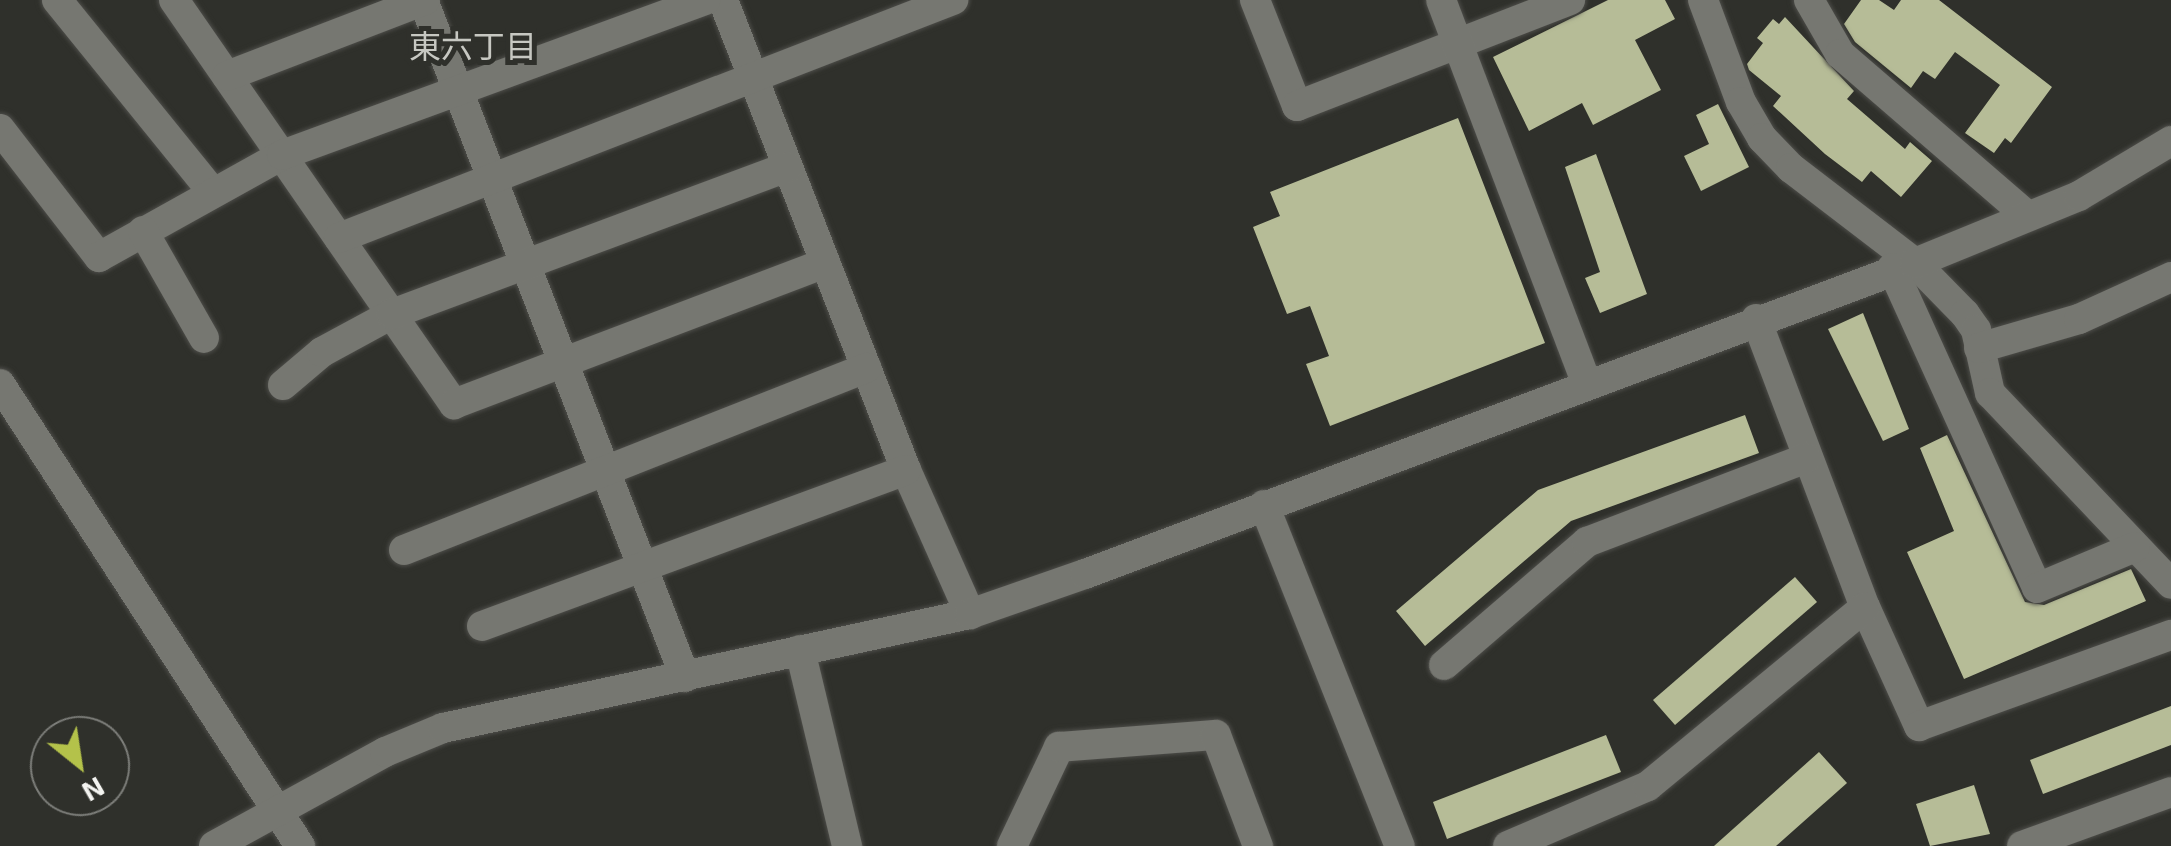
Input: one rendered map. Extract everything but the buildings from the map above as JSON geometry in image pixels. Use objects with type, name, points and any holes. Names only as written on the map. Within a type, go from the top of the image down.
[{"type":"street","points":[[57,0],[211,190]]},
{"type":"street","points":[[174,0],[454,404],[825,263]]},
{"type":"street","points":[[227,76],[424,0],[685,677]]},
{"type":"street","points":[[0,129],[99,257],[211,190],[282,155],[706,0]]},
{"type":"street","points":[[723,0],[906,470],[970,614]]},
{"type":"street","points":[[339,238],[953,0]]},
{"type":"street","points":[[1441,0],[1586,381]]},
{"type":"street","points":[[1259,1],[1296,106],[1570,0]]},
{"type":"street","points":[[1702,0],[1741,102],[1762,138],[1791,168],[1964,314],[1979,348],[1990,393],[2171,584]]},
{"type":"street","points":[[1809,0],[1840,54],[2028,216]]},
{"type":"street","points":[[214,846],[275,809],[443,728],[970,614],[1904,265],[2096,187],[2171,141]]},
{"type":"street","points":[[283,385],[322,352],[392,314],[788,167]]},
{"type":"street","points":[[143,231],[204,338]]},
{"type":"street","points":[[1904,265],[2037,588],[2135,547]]},
{"type":"street","points":[[1979,348],[2080,319],[2171,277]]},
{"type":"street","points":[[1756,319],[1912,718],[1930,727],[2171,635]]},
{"type":"street","points":[[404,550],[866,368]]},
{"type":"street","points":[[0,384],[300,846]]},
{"type":"street","points":[[1444,665],[1587,542],[1808,458]]},
{"type":"street","points":[[482,626],[906,470]]},
{"type":"street","points":[[1264,506],[1400,846]]},
{"type":"street","points":[[1508,846],[1648,786],[1865,606]]},
{"type":"street","points":[[800,650],[847,846]]},
{"type":"street","points":[[1012,846],[1058,747],[1216,736],[1258,846]]},
{"type":"street","points":[[2022,846],[2171,792]]},
{"type":"district","name":"東六丁目","points":[[473,45]]}]
